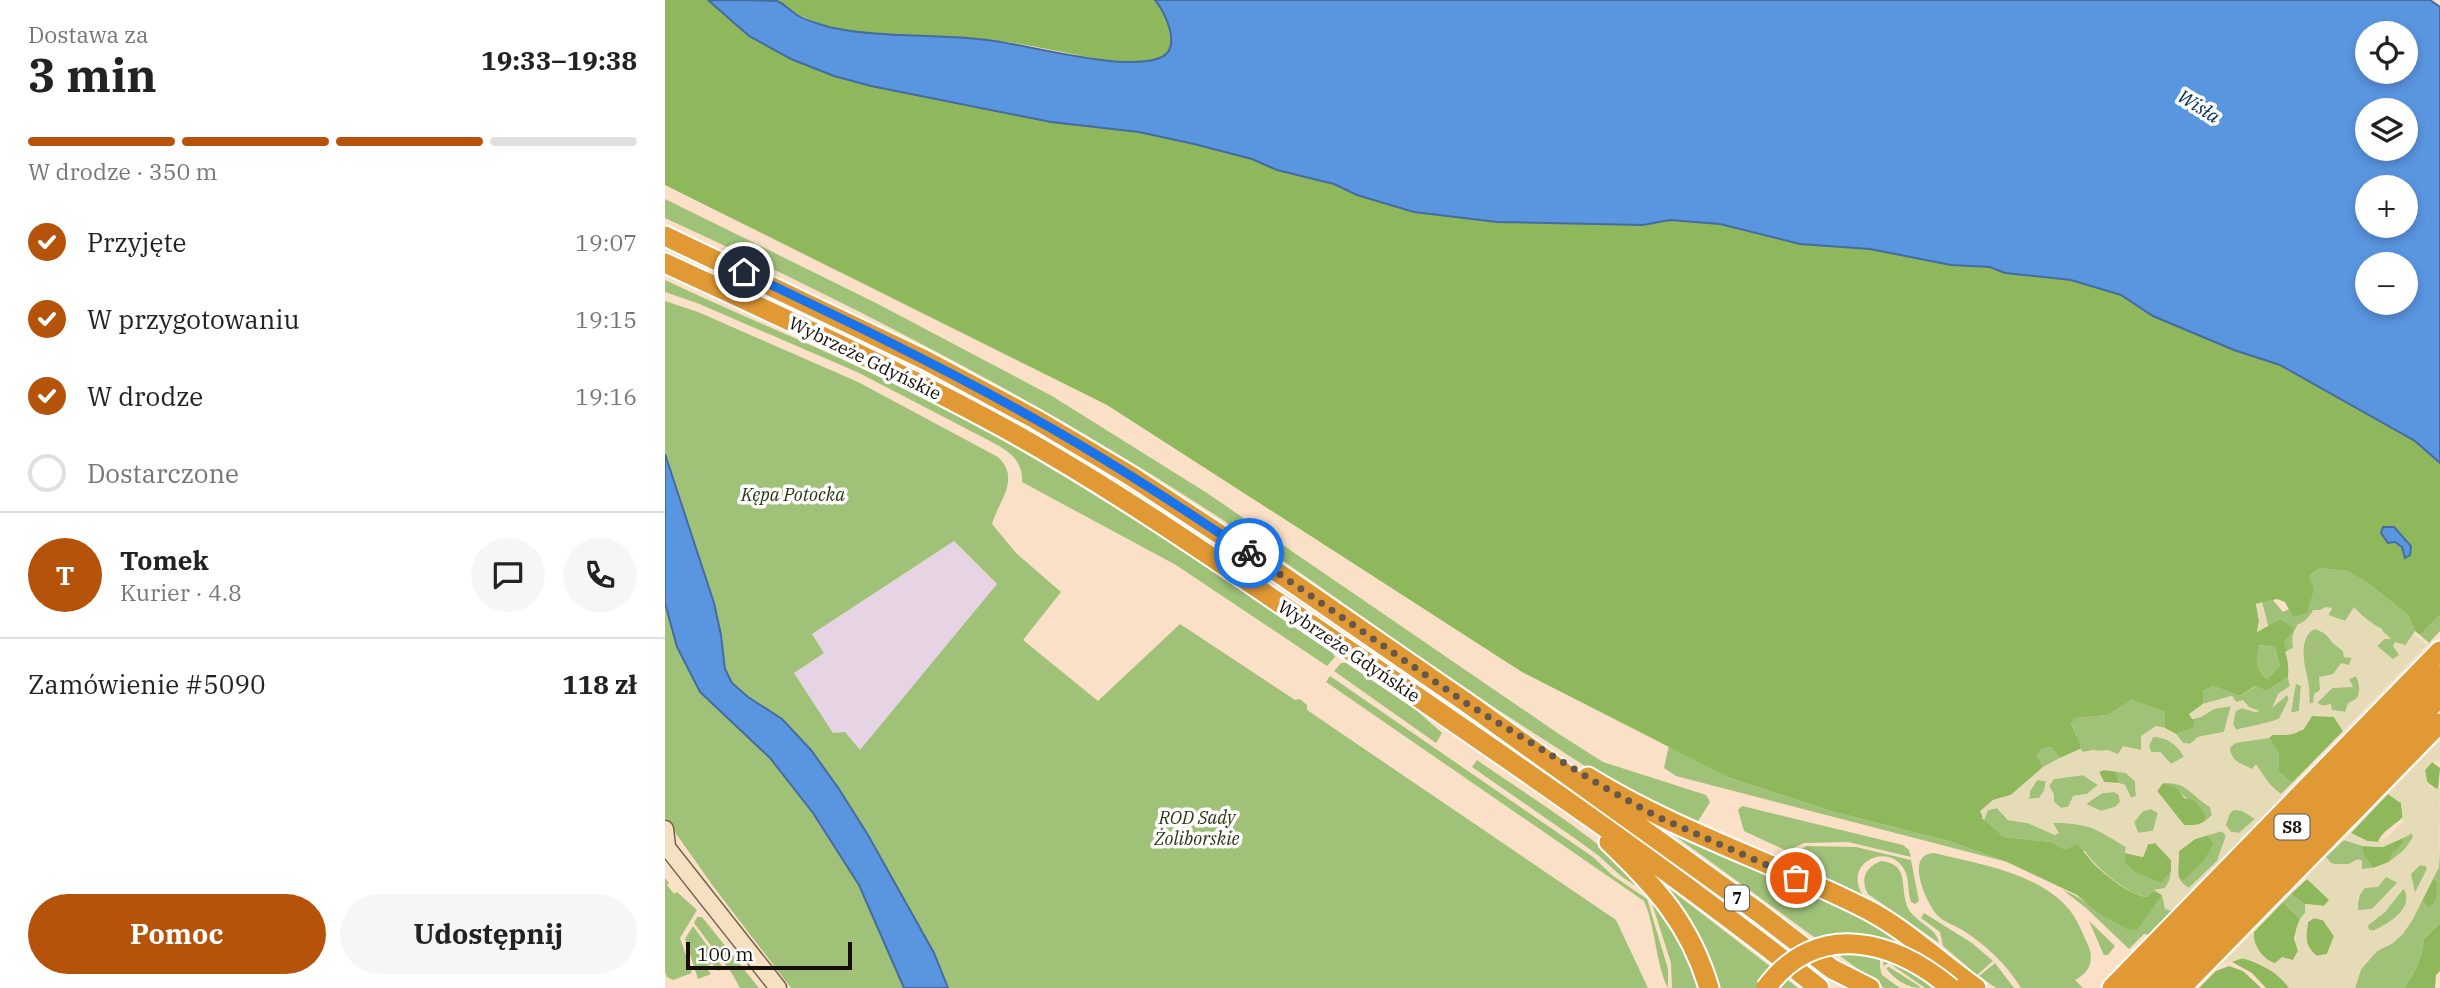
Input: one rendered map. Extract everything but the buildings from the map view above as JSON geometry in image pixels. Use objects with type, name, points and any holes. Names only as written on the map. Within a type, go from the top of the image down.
[{"type":"highway","name":"Wybrzeże Gdyńskie","points":[[666,236],[868,331],[1059,432],[1211,527],[1469,705],[1758,912],[1832,969],[1870,988]]},
{"type":"highway","name":"Wybrzeże Gdyńskie","points":[[665,263],[862,355],[1007,430],[1080,473],[1272,597],[1571,804],[1716,907],[1819,988]]},
{"type":"highway","points":[[2109,988],[2142,980],[2440,651]]},
{"type":"highway","name":"S8","points":[[2142,980],[2440,675]]},
{"type":"highway","name":"S8","points":[[2142,980],[2440,697]]},
{"type":"highway","points":[[1469,705],[1656,816],[1869,911],[1922,944],[1976,988]]},
{"type":"highway","points":[[2181,988],[2440,723]]},
{"type":"highway","points":[[1571,804],[1650,882],[1670,906],[1693,944],[1709,988]]},
{"type":"highway","points":[[1766,988],[1776,974],[1802,955],[1823,946],[1847,943],[1886,949],[1910,959],[1951,988]]},
{"type":"street","points":[[665,829],[666,846],[778,988]]},
{"type":"shaded area","points":[[954,541],[997,584],[861,751],[845,732],[833,733],[794,673],[824,653],[812,634]]},
{"type":"green space","points":[[665,0],[708,0],[749,36],[791,59],[834,76],[871,86],[1051,122],[1139,132],[1194,144],[1252,159],[1277,170],[1334,184],[1357,195],[1497,222],[1643,225],[1670,220],[1720,224],[1800,244],[1870,249],[1951,265],[1990,267],[2005,273],[2071,280],[2121,295],[2153,316],[2234,350],[2280,365],[2415,441],[2440,463],[2440,615],[2420,635],[2415,631],[2408,615],[2369,584],[2347,571],[2320,568],[2309,576],[2314,589],[2307,613],[2293,617],[2285,602],[2277,599],[2256,604],[2259,621],[2257,632],[2280,619],[2293,628],[2292,634],[2284,642],[2290,664],[2288,677],[2267,691],[2255,686],[2240,696],[2213,686],[2203,691],[2203,704],[2190,714],[2195,723],[2193,728],[2176,734],[2165,728],[2165,712],[2132,700],[2108,715],[2075,718],[2071,723],[2080,749],[2060,758],[2051,747],[2042,749],[2037,755],[2043,767],[2011,795],[1993,800],[1982,818],[2004,837],[2051,842],[2066,850],[2076,844],[2100,870],[2126,889],[2140,896],[2147,897],[2154,890],[2162,895],[2137,930],[2126,929],[2097,912],[2077,895],[2007,862],[1952,842],[1831,811],[1730,778],[1522,672],[1107,405],[665,185]],"holes":[[[2383,527],[2394,527],[2411,546],[2402,547]],[[2259,645],[2275,647],[2280,666],[2267,679],[2257,664]]]},
{"type":"green space","points":[[777,0],[1155,0],[1170,29],[1171,46],[1162,57],[1131,63],[999,41],[867,33],[814,22]]},
{"type":"green space","points":[[665,199],[878,304],[1052,396],[1207,493],[1603,762],[1706,795],[1710,802],[1697,823],[1605,778],[1490,705],[1226,522],[1159,479],[1021,398],[880,322],[665,218]]},
{"type":"green space","points":[[665,280],[890,382],[1012,446],[1151,531],[1332,652],[1335,657],[1327,666],[1176,565],[1022,482],[1017,462],[997,445],[857,372],[697,303],[665,292]]},
{"type":"green space","points":[[665,301],[698,312],[858,382],[998,457],[1005,465],[1008,482],[992,524],[1016,553],[1061,592],[1023,640],[1098,701],[1180,624],[1295,700],[1300,699],[1307,705],[1307,710],[1616,920],[1648,988],[791,988],[665,818]],"holes":[[[954,541],[997,584],[860,750],[845,732],[833,733],[794,673],[824,653],[812,634]]]},
{"type":"green space","points":[[2320,568],[2347,571],[2369,584],[2408,615],[2415,631],[2399,655],[2393,660],[2377,646],[2384,639],[2382,629],[2365,620],[2354,608],[2345,621],[2328,615],[2332,609],[2297,625],[2293,648],[2285,652],[2284,642],[2292,634],[2280,619],[2268,626],[2262,602],[2273,600],[2283,612],[2289,609],[2294,617],[2311,594],[2309,576]]},
{"type":"green space","points":[[2440,615],[2440,631],[2429,643],[2420,635]]},
{"type":"green space","points":[[2315,629],[2326,634],[2352,658],[2349,665],[2328,681],[2313,703],[2309,704],[2303,651],[2308,634]]},
{"type":"green space","points":[[2258,645],[2275,647],[2280,666],[2267,679],[2257,664]]},
{"type":"green space","points":[[1341,663],[1346,663],[1416,710],[1442,733],[1436,743],[1334,671]]},
{"type":"green space","points":[[1330,676],[1593,857],[1612,875],[1647,899],[1668,969],[1668,988],[1644,901],[1326,682]]},
{"type":"green space","points":[[2356,676],[2358,696],[2345,712],[2317,703],[2332,688],[2352,686],[2349,679]]},
{"type":"green space","points":[[2288,677],[2290,686],[2274,706],[2287,694],[2289,699],[2279,719],[2274,721],[2236,730],[2233,724],[2235,711],[2242,708],[2258,711],[2236,702],[2232,696],[2203,704],[2203,691],[2213,686],[2240,696],[2256,686],[2267,691]]},
{"type":"green space","points":[[2295,683],[2301,686],[2299,711],[2290,713]]},
{"type":"green space","points":[[2132,700],[2165,712],[2165,728],[2156,726],[2141,750],[2118,754],[2093,750],[2083,752],[2080,749],[2071,722],[2075,718],[2108,715]]},
{"type":"green space","points":[[2231,706],[2224,732],[2198,737],[2190,744],[2183,743],[2176,734],[2193,728],[2195,723],[2192,719],[2213,709]]},
{"type":"green space","points":[[2312,716],[2334,717],[2343,731],[2292,783],[2278,771],[2279,755],[2269,738],[2272,735],[2303,730]]},
{"type":"green space","points":[[2153,737],[2171,742],[2184,757],[2171,764],[2160,752],[2151,752],[2149,746]]},
{"type":"green space","points":[[2261,737],[2269,738],[2279,755],[2278,771],[2292,783],[2281,794],[2267,781],[2256,765],[2253,770],[2238,762],[2230,753],[2229,748],[2235,743]]},
{"type":"green space","points":[[1669,745],[1730,778],[1831,811],[1952,842],[2007,862],[1676,776],[1664,768]]},
{"type":"green space","points":[[2051,747],[2060,758],[2043,767],[2037,755],[2042,749]]},
{"type":"green space","points":[[1477,760],[1579,830],[1611,855],[1640,883],[1666,914],[1687,948],[1702,988],[1672,988],[1671,963],[1649,894],[1472,767]]},
{"type":"green space","points":[[2432,762],[2440,768],[2438,790],[2427,782],[2425,770]]},
{"type":"green space","points":[[2116,771],[2126,773],[2135,781],[2136,796],[2131,798],[2125,785],[2119,783]]},
{"type":"green space","points":[[2116,771],[2119,783],[2104,782],[2099,772]]},
{"type":"green space","points":[[2083,775],[2098,785],[2087,794],[2074,796],[2069,807],[2061,808],[2054,802],[2049,786],[2054,779]]},
{"type":"green space","points":[[2037,780],[2046,781],[2044,791],[2039,798],[2029,799],[2030,791]]},
{"type":"green space","points":[[2163,783],[2179,783],[2210,807],[2212,815],[2205,822],[2206,816],[2180,793]]},
{"type":"green space","points":[[2163,783],[2177,788],[2184,798],[2195,801],[2206,816],[2205,822],[2195,826],[2184,825],[2157,791]]},
{"type":"green space","points":[[2114,792],[2119,795],[2120,802],[2115,807],[2101,811],[2086,804],[2102,793]]},
{"type":"green space","points":[[2388,794],[2401,803],[2403,817],[2386,831],[2378,842],[2367,841],[2351,833]]},
{"type":"green space","points":[[1742,806],[1903,845],[1909,850],[1911,857],[1848,842],[1804,843],[1787,851],[1744,831],[1738,810]]},
{"type":"green space","points":[[1997,808],[2008,820],[2028,823],[2055,835],[2053,823],[2092,828],[2126,847],[2124,862],[2162,883],[2171,871],[2170,881],[2165,888],[2154,890],[2147,897],[2139,895],[2113,879],[2096,865],[2085,851],[2066,850],[2051,842],[2004,837],[1984,820],[1988,810]]},
{"type":"green space","points":[[2151,809],[2158,813],[2153,831],[2138,833],[2134,822],[2143,811]]},
{"type":"green space","points":[[2234,810],[2242,810],[2255,819],[2239,833],[2231,832],[2225,825]]},
{"type":"green space","points":[[1660,825],[1867,915],[1907,945],[1892,944],[1880,961],[1882,975],[1900,988],[1884,988]]},
{"type":"green space","points":[[2222,831],[2226,836],[2217,861],[2189,888],[2181,883],[2178,878],[2184,881],[2214,844],[2208,835]]},
{"type":"green space","points":[[2412,833],[2408,847],[2389,862],[2392,854],[2404,843],[2403,838]]},
{"type":"green space","points":[[2208,835],[2214,844],[2204,860],[2184,881],[2178,878],[2179,851],[2195,839]]},
{"type":"green space","points":[[2403,838],[2404,843],[2392,854],[2389,862],[2373,868],[2363,854],[2363,846],[2383,847]]},
{"type":"green space","points":[[2344,840],[2363,846],[2363,854],[2373,868],[2362,869],[2361,865],[2329,862],[2326,857]]},
{"type":"green space","points":[[2155,843],[2171,860],[2171,871],[2162,883],[2135,872],[2124,862],[2125,853],[2143,857],[2148,844]]},
{"type":"green space","points":[[1807,846],[1856,847],[1911,860],[1919,901],[1915,904],[1911,902],[1906,873],[1896,860],[1886,856],[1875,857],[1860,869],[1858,880],[1861,892],[1872,906],[1790,865],[1797,851]]},
{"type":"green space","points":[[2440,850],[2440,923],[2424,939],[2420,959],[2404,988],[2355,988],[2361,969],[2377,951],[2393,943],[2413,919],[2421,899],[2429,906],[2437,882],[2433,878],[2439,867]]},
{"type":"green space","points":[[1934,853],[2005,871],[2054,895],[2074,916],[2090,951],[2089,966],[2084,974],[2075,980],[2083,988],[2021,988],[1988,949],[1937,915],[1923,890],[1919,870],[1920,861],[1925,855]]},
{"type":"green space","points":[[1881,861],[1897,867],[1903,879],[1909,910],[1935,933],[1939,943],[1868,894],[1864,884],[1865,874]]},
{"type":"green space","points":[[2420,865],[2426,866],[2427,869],[2415,893],[2410,874]]},
{"type":"green space","points":[[2386,876],[2398,882],[2372,909],[2358,911],[2359,897],[2365,888]]},
{"type":"green space","points":[[665,878],[674,894],[677,892],[697,910],[680,938],[692,973],[673,980],[667,977],[665,972]]},
{"type":"green space","points":[[2433,878],[2437,882],[2436,900],[2429,907],[2421,899]]},
{"type":"green space","points":[[1657,879],[1798,988],[1717,988]]},
{"type":"green space","points":[[2307,879],[2330,899],[2324,906],[2305,904],[2291,894]]},
{"type":"green space","points":[[2404,888],[2406,903],[2398,915],[2379,928],[2369,930],[2367,926],[2385,912]]},
{"type":"green space","points":[[2063,890],[2126,929],[2162,895],[2174,912],[2129,949]]},
{"type":"green space","points":[[2291,894],[2305,904],[2305,913],[2300,919],[2283,902]]},
{"type":"green space","points":[[2283,902],[2300,919],[2294,938],[2298,951],[2293,960],[2275,963],[2266,959],[2259,951],[2254,932]]},
{"type":"green space","points":[[1924,913],[1972,943],[1993,961],[1977,975],[1943,946],[1940,932],[1921,918]]},
{"type":"green space","points":[[697,917],[702,917],[759,988],[740,988],[694,923]]},
{"type":"green space","points":[[2314,918],[2323,920],[2334,936],[2327,954],[2317,956],[2308,945],[2308,922]]},
{"type":"green space","points":[[2089,921],[2115,946],[2108,955],[2104,955]]},
{"type":"green space","points":[[2440,923],[2440,971],[2436,975],[2435,988],[2404,988],[2422,953],[2424,939]]},
{"type":"green space","points":[[693,926],[724,969],[718,971],[712,963],[706,967],[711,974],[698,979],[685,939]]},
{"type":"green space","points":[[1884,957],[1940,988],[1925,988],[1889,963],[1883,966]]},
{"type":"green space","points":[[2242,958],[2268,969],[2280,977],[2289,988],[2266,988],[2252,973],[2232,962]]},
{"type":"green space","points":[[1995,963],[2014,988],[1996,988],[1979,976]]},
{"type":"green space","points":[[2229,966],[2243,971],[2261,988],[2199,988],[2216,971]]},
{"type":"green space","points":[[1889,967],[1921,988],[1901,982],[1886,968]]},
{"type":"sand","points":[[2262,602],[2268,626],[2257,632],[2259,621],[2256,604]]},
{"type":"sand","points":[[2354,607],[2391,639],[2384,639],[2377,646],[2393,659],[2399,655],[2393,646],[2395,642],[2406,645],[2414,634],[2427,645],[2343,731],[2334,717],[2312,716],[2296,733],[2235,743],[2230,748],[2238,762],[2252,769],[2256,764],[2272,788],[2281,794],[2282,801],[2174,912],[2165,909],[2162,895],[2154,890],[2165,888],[2171,871],[2171,860],[2156,843],[2148,844],[2143,857],[2125,853],[2126,847],[2100,831],[2076,824],[2053,823],[2059,833],[2055,835],[2028,823],[2008,820],[1997,808],[1988,810],[1984,820],[1980,811],[1993,800],[2011,795],[2043,767],[2080,749],[2083,752],[2108,750],[2118,754],[2123,746],[2141,750],[2141,736],[2156,726],[2171,732],[2183,743],[2190,744],[2198,737],[2224,732],[2231,706],[2214,709],[2192,719],[2189,714],[2203,704],[2232,696],[2236,702],[2243,700],[2249,707],[2260,711],[2242,708],[2236,711],[2233,724],[2236,730],[2279,719],[2289,699],[2287,695],[2272,708],[2278,694],[2290,686],[2285,652],[2293,648],[2295,629],[2313,610],[2332,608],[2328,615],[2345,621]],"holes":[[[2315,629],[2328,634],[2335,645],[2342,648],[2344,657],[2352,658],[2349,665],[2341,663],[2333,674],[2319,677],[2320,690],[2314,694],[2313,703],[2310,704],[2303,654],[2305,639]],[[2356,676],[2361,686],[2358,698],[2348,703],[2345,712],[2332,710],[2331,704],[2320,706],[2317,703],[2332,688],[2353,687],[2349,679]],[[2296,683],[2301,686],[2299,711],[2291,713]],[[2153,737],[2158,737],[2171,742],[2184,757],[2171,764],[2160,752],[2151,752],[2149,746]],[[2104,770],[2126,773],[2135,781],[2136,796],[2131,798],[2125,785],[2104,782],[2099,772]],[[2083,775],[2098,785],[2087,794],[2073,796],[2068,807],[2061,808],[2054,802],[2054,794],[2049,786],[2054,779]],[[2037,780],[2046,781],[2039,798],[2029,799],[2030,791]],[[2163,783],[2185,787],[2210,807],[2212,815],[2206,820],[2196,825],[2184,825],[2157,791]],[[2114,792],[2119,795],[2120,802],[2115,807],[2101,811],[2086,804],[2102,793]],[[2151,809],[2158,813],[2153,831],[2138,833],[2134,822],[2143,811]],[[2234,810],[2242,811],[2255,819],[2239,833],[2231,832],[2226,825],[2230,813]],[[2222,831],[2226,836],[2217,861],[2189,888],[2181,881],[2179,851],[2195,839]]]},
{"type":"sand","points":[[2440,741],[2440,760],[2432,762],[2425,770],[2428,783],[2440,789],[2439,867],[2403,934],[2377,951],[2361,969],[2355,988],[2289,988],[2274,973],[2253,961],[2240,959],[2223,963],[2254,932],[2259,951],[2266,958],[2275,963],[2282,957],[2293,960],[2298,951],[2296,931],[2305,913],[2305,904],[2324,906],[2329,900],[2306,878],[2326,857],[2332,864],[2345,866],[2358,859],[2362,861],[2362,869],[2365,870],[2388,863],[2404,850],[2413,837],[2412,833],[2383,847],[2363,846],[2344,840],[2351,833],[2367,841],[2378,842],[2387,838],[2403,822],[2401,803],[2388,794]],"holes":[[[2420,865],[2426,866],[2415,893],[2411,874]],[[2386,877],[2398,883],[2372,909],[2358,910],[2357,897],[2364,888],[2378,887]],[[2402,889],[2404,889],[2406,903],[2398,915],[2379,928],[2369,930],[2368,925],[2385,912]],[[2314,918],[2323,920],[2334,936],[2327,954],[2317,956],[2310,949],[2306,937],[2308,922]]]},
{"type":"water","name":"Wisła","points":[[708,0],[777,1],[806,19],[849,31],[973,39],[1127,62],[1162,57],[1171,46],[1170,29],[1155,0],[2430,0],[2440,7],[2440,463],[2415,441],[2280,365],[2234,350],[2153,316],[2121,295],[2071,280],[2005,273],[1990,267],[1951,265],[1870,249],[1800,244],[1720,224],[1670,220],[1643,225],[1497,222],[1414,212],[1357,195],[1334,184],[1277,170],[1252,159],[1194,144],[1139,132],[1051,122],[871,86],[834,76],[791,59],[749,36]]},
{"type":"water","points":[[665,454],[714,603],[725,669],[732,683],[782,719],[811,750],[839,789],[934,953],[948,988],[904,988],[859,885],[813,813],[770,758],[700,692],[677,647],[665,603]]},
{"type":"water","points":[[2383,527],[2394,527],[2411,546],[2410,555],[2405,558],[2402,547],[2395,542],[2388,543],[2381,533]]},
{"type":"way so far","points":[[1249,553],[1469,705],[1602,786],[1656,816],[1796,878]]},
{"type":"route","points":[[744,272],[925,360],[1035,419],[1131,475],[1249,553]]},
{"type":"park label","name":"Kępa Potocka","points":[[793,494]]},
{"type":"park label","name":"ROD Sady Żoliborskie","points":[[1197,827]]}]
